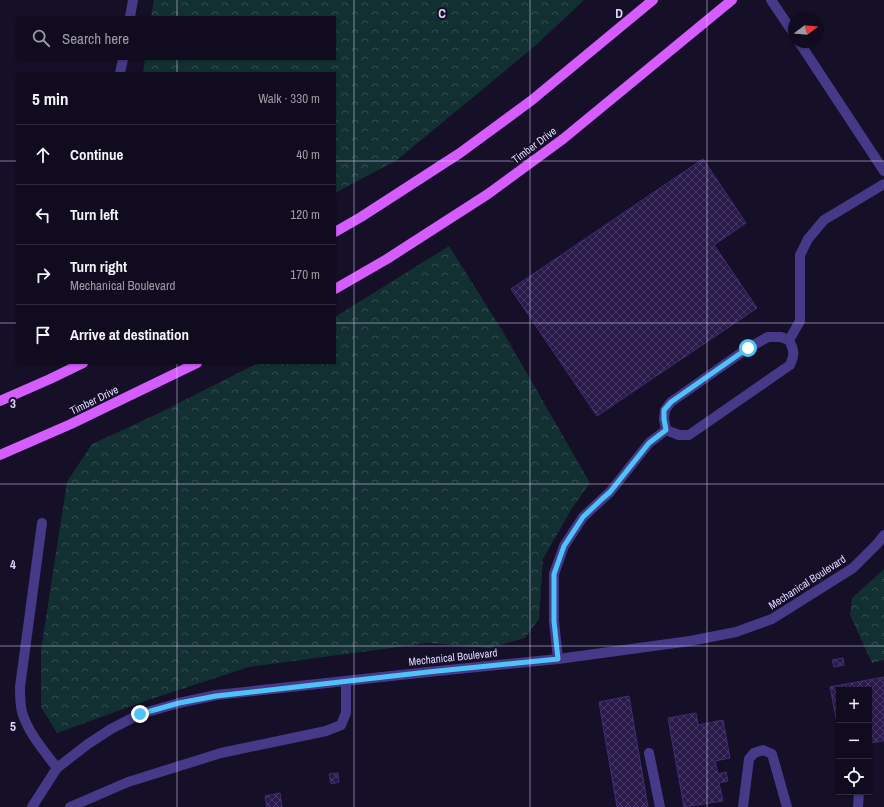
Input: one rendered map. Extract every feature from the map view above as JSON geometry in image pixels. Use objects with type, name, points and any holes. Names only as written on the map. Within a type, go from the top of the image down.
[{"type":"main road","points":[[336,231],[460,153],[532,100],[653,0]]},
{"type":"main road","name":"Timber Drive","points":[[336,288],[387,260],[488,194],[563,139],[732,0]]},
{"type":"main road","points":[[0,401],[81,364]]},
{"type":"main road","name":"Timber Drive","points":[[0,455],[71,424],[195,364]]},
{"type":"street","points":[[130,16],[133,0]]},
{"type":"street","points":[[771,0],[788,25]]},
{"type":"street","points":[[803,48],[884,171]]},
{"type":"street","points":[[120,72],[123,60]]},
{"type":"street","points":[[789,340],[800,321],[800,255],[808,239],[824,220],[884,184]]},
{"type":"street","points":[[768,337],[781,337],[789,340],[793,349],[794,357],[790,365],[689,434],[679,435],[666,430],[664,410],[671,402],[748,348],[768,337]]},
{"type":"street","points":[[558,659],[554,621],[554,574],[564,546],[583,517],[610,492],[649,443],[666,430]]},
{"type":"street","points":[[42,523],[20,687],[20,701],[23,714],[33,737],[57,768]]},
{"type":"street","name":"Mechanical Boulevard","points":[[32,807],[57,768],[88,744],[111,729],[140,714],[179,703],[216,696],[558,659],[690,641],[736,632],[772,619],[853,568],[884,535]]},
{"type":"street","points":[[70,807],[128,782],[221,753],[326,731],[341,725],[346,713],[346,681]]},
{"type":"street","points":[[743,807],[749,759],[754,753],[763,750],[772,754],[787,807]]},
{"type":"street","points":[[649,753],[660,807]]},
{"type":"street","points":[[858,807],[859,795]]},
{"type":"green space","points":[[154,0],[584,0],[535,46],[397,160],[336,192],[336,72],[143,72],[145,60],[336,60],[336,16],[151,16]]},
{"type":"green space","points":[[449,246],[502,330],[590,483],[571,510],[543,559],[539,619],[525,638],[489,648],[428,643],[249,667],[148,700],[57,733],[41,707],[41,650],[67,482],[92,444],[157,414],[256,364],[336,364],[336,316]]},
{"type":"green space","points":[[884,569],[884,660],[872,663],[850,615],[852,598]]},
{"type":"building","points":[[703,159],[746,223],[714,245],[757,308],[597,416],[511,289]]},
{"type":"building","points":[[843,658],[844,665],[834,667],[832,660]]},
{"type":"building","points":[[884,677],[884,741],[872,743],[872,687],[836,687],[836,718],[830,687]]},
{"type":"building","points":[[629,696],[648,807],[617,807],[599,702]]},
{"type":"building","points":[[696,713],[698,725],[723,720],[730,758],[715,761],[718,774],[726,772],[728,781],[719,783],[723,801],[684,807],[668,718]]},
{"type":"building","points":[[338,773],[339,782],[331,784],[329,774]]},
{"type":"building","points":[[280,793],[282,807],[267,807],[265,796]]},
{"type":"route","points":[[140,714],[179,703],[216,696],[558,659],[554,621],[554,574],[564,546],[583,517],[610,492],[649,443],[666,430],[664,410],[671,402],[748,348]]}]
